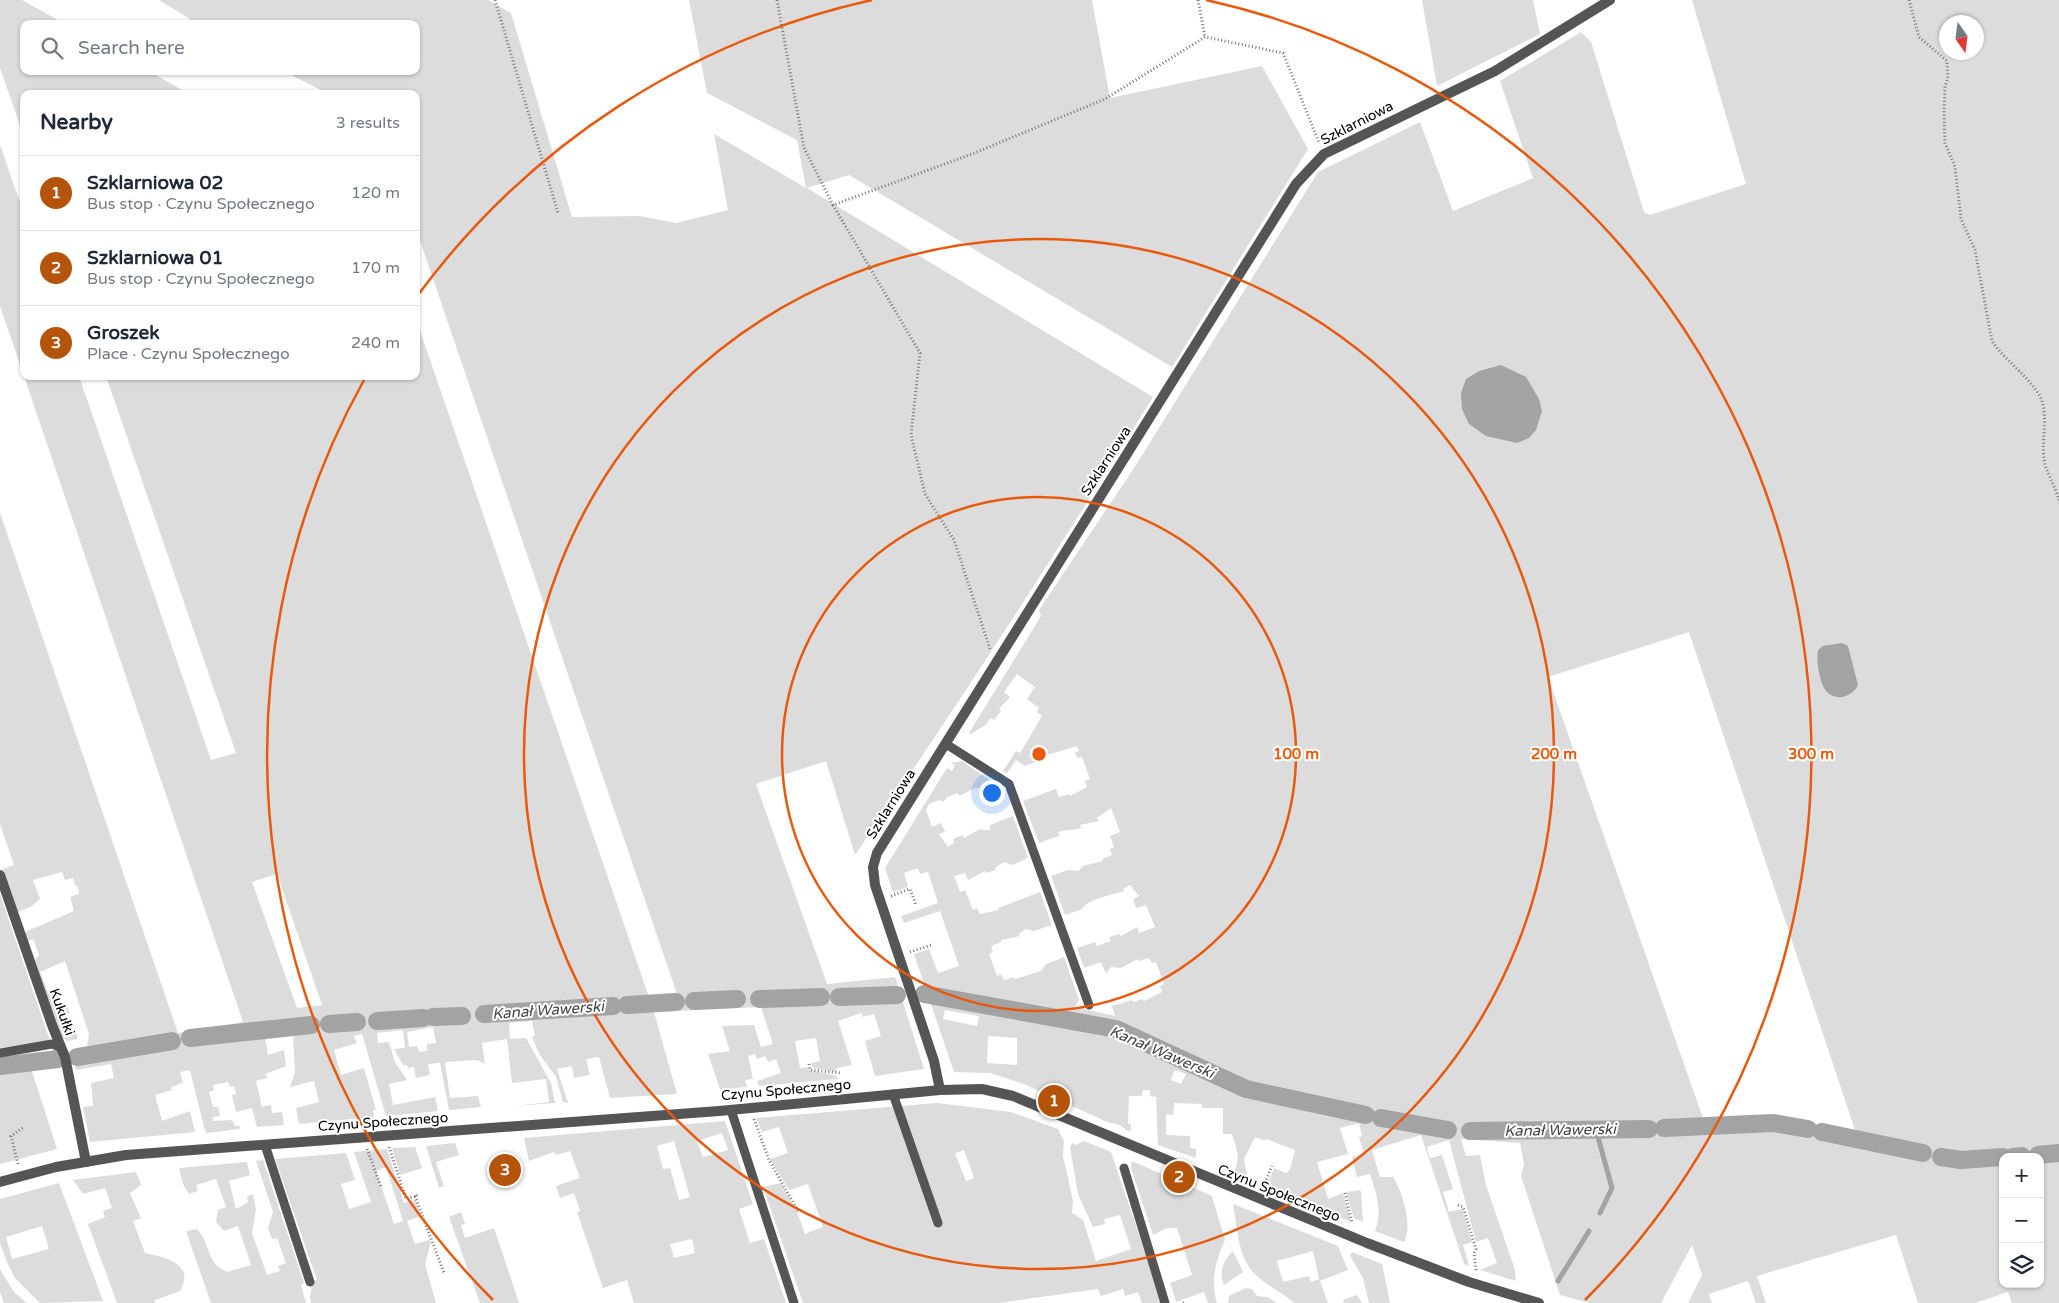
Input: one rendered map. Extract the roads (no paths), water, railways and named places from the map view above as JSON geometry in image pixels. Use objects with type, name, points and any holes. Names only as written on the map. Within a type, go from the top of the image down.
[{"type":"street","name":"Szklarniowa","points":[[940,1090],[932,1054],[875,885],[873,867],[876,853],[1296,184],[1324,154],[1495,71],[1610,0]]},
{"type":"street","name":"Kukułki","points":[[0,874],[70,1075],[86,1162]]},
{"type":"street","name":"Czynu Społecznego","points":[[0,1182],[56,1167],[126,1155],[731,1110],[940,1090],[982,1089],[1013,1096],[1367,1243],[1469,1282],[1539,1303]]},
{"type":"lane","points":[[946,744],[1009,784],[1089,1005]]},
{"type":"lane","points":[[0,1053],[52,1044],[61,1048]]},
{"type":"lane","points":[[893,1094],[938,1223]]},
{"type":"lane","points":[[731,1110],[794,1303]]},
{"type":"lane","points":[[265,1144],[310,1282]]},
{"type":"lane","points":[[1124,1168],[1165,1303]]},
{"type":"waterway","name":"Kanał Wawerski","points":[[924,994],[1116,1029],[1246,1089],[1366,1115]]},
{"type":"waterway","name":"Kanał Wawerski","points":[[839,997],[897,995]]},
{"type":"waterway","name":"Kanał Wawerski","points":[[759,999],[821,997]]},
{"type":"waterway","name":"Kanał Wawerski","points":[[694,1001],[737,999]]},
{"type":"waterway","name":"Kanał Wawerski","points":[[627,1005],[676,1002]]},
{"type":"waterway","name":"Kanał Wawerski","points":[[484,1014],[613,1006]]},
{"type":"waterway","name":"Kanał Wawerski","points":[[433,1017],[462,1016]]},
{"type":"waterway","name":"Kanał Wawerski","points":[[377,1021],[423,1018]]},
{"type":"waterway","name":"Kanał Wawerski","points":[[329,1024],[357,1022]]},
{"type":"waterway","name":"Kanał Wawerski","points":[[190,1038],[311,1025]]},
{"type":"waterway","name":"Kanał Wawerski","points":[[77,1057],[172,1041]]},
{"type":"waterway","name":"Kanał Wawerski","points":[[0,1066],[58,1059]]},
{"type":"waterway","name":"Kanał Wawerski","points":[[1381,1118],[1448,1130]]},
{"type":"waterway","name":"Kanał Wawerski","points":[[1664,1128],[1773,1123],[1808,1129]]},
{"type":"waterway","name":"Kanał Wawerski","points":[[1470,1131],[1649,1129]]},
{"type":"waterway","points":[[1596,1130],[1612,1188],[1600,1213]]},
{"type":"waterway","name":"Kanał Wawerski","points":[[1822,1132],[1923,1153]]},
{"type":"waterway","name":"Kanał Wawerski","points":[[2044,1154],[2059,1153]]},
{"type":"waterway","name":"Kanał Wawerski","points":[[1941,1157],[1961,1160],[1999,1157]]},
{"type":"waterway","points":[[1558,1281],[1589,1231]]},
{"type":"place","name":"Szklarniowa 02","points":[[1054,1101]]},
{"type":"place","name":"Groszek","points":[[505,1170]]},
{"type":"place","name":"Szklarniowa 01","points":[[1179,1177]]}]
